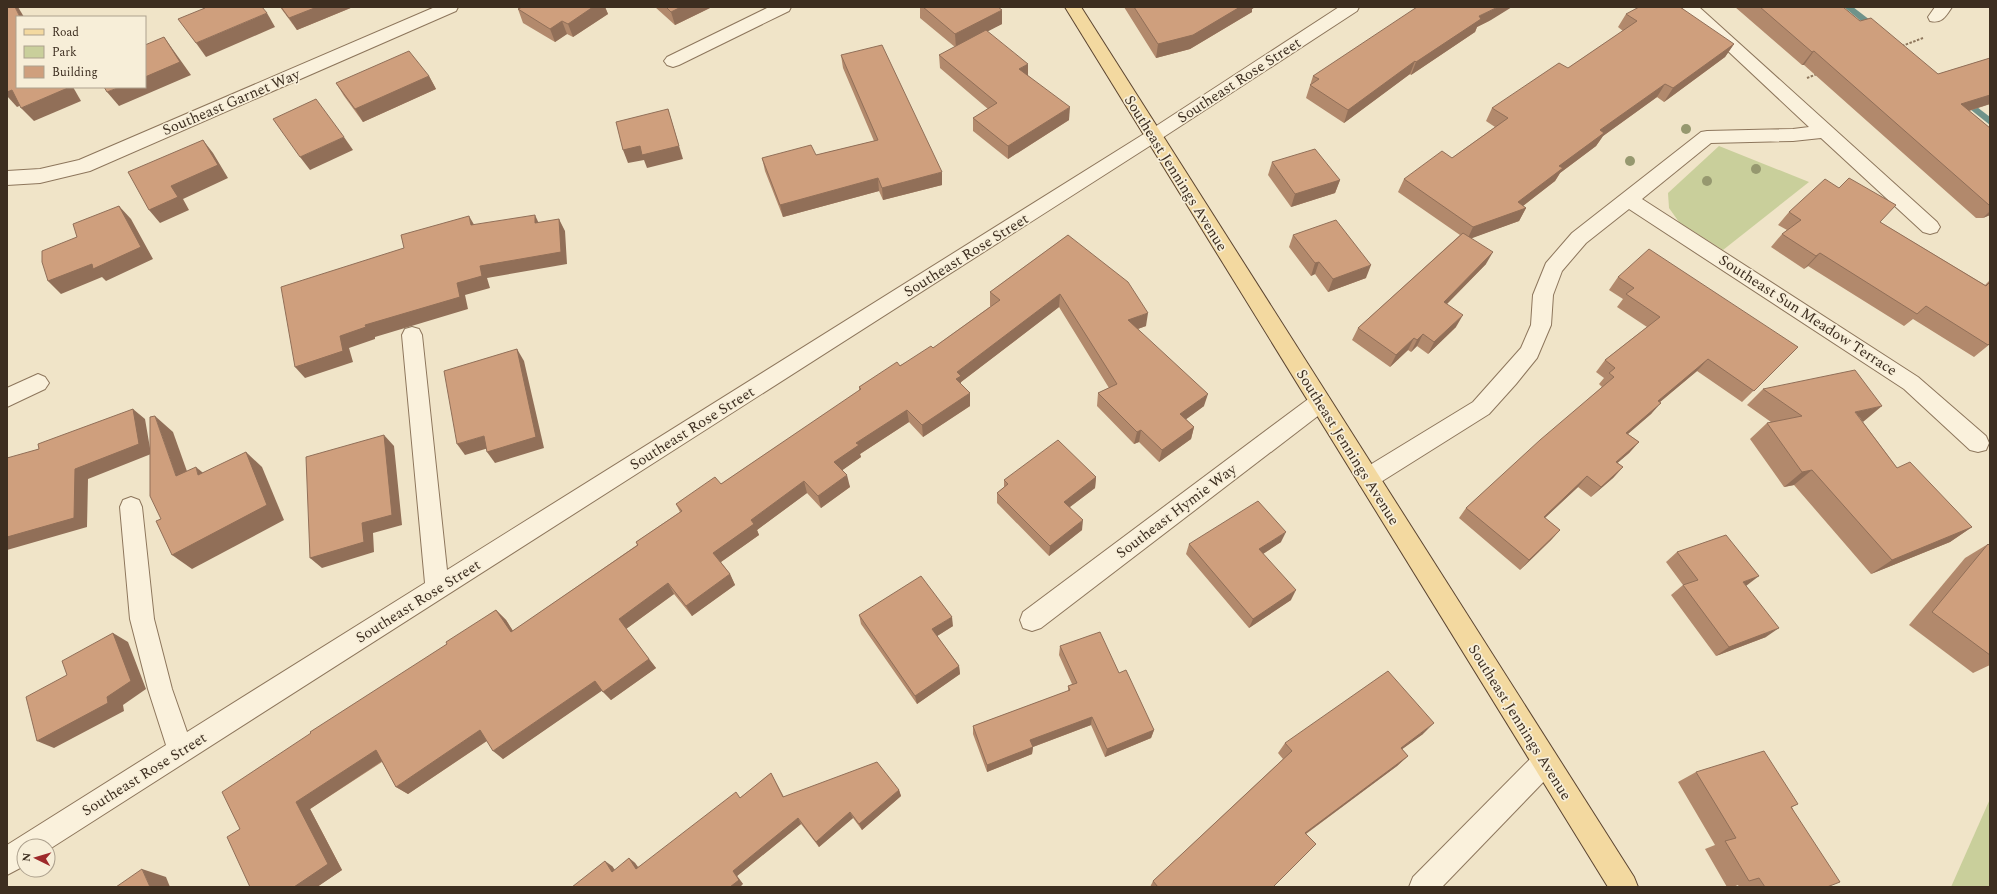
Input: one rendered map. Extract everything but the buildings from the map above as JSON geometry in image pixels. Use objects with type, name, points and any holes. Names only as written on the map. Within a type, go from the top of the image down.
[{"type":"main road","name":"Southeast Jennings Avenue","points":[[1073,7],[1319,403],[1368,478],[1624,887]]},
{"type":"street","name":"Southeast Garnet Way","points":[[7,178],[40,176],[83,166],[450,7]]},
{"type":"street","points":[[673,61],[783,7]]},
{"type":"street","name":"Southeast Rose Street","points":[[43,838],[1153,136],[1352,7]]},
{"type":"street","points":[[1689,7],[1823,131],[1930,227]]},
{"type":"street","points":[[1368,478],[1481,408],[1509,378],[1530,352],[1541,325],[1543,295],[1553,268],[1579,238],[1707,137],[1793,135],[1823,131]]},
{"type":"street","name":"Southeast Sun Meadow Terrace","points":[[1628,199],[1911,383],[1978,443]]},
{"type":"street","points":[[412,335],[437,589]]},
{"type":"street","points":[[7,398],[38,383]]},
{"type":"street","name":"Southeast Hymie Way","points":[[1032,620],[1319,403]]},
{"type":"street","points":[[131,507],[142,619],[160,689],[181,750]]},
{"type":"street","points":[[1423,887],[1545,762]]},
{"type":"street","points":[[7,861],[16,855]]},
{"type":"path","points":[[1899,47],[1931,36],[1940,12]]},
{"type":"path","points":[[1776,88],[1819,74]]},
{"type":"green space","points":[[1719,146],[1809,182],[1723,250],[1679,222],[1669,208],[1668,193]]},
{"type":"green space","points":[[1990,799],[1990,887],[1951,887]]},
{"type":"waterway","points":[[1848,7],[1876,29]]},
{"type":"waterway","points":[[1964,100],[1990,122]]}]
